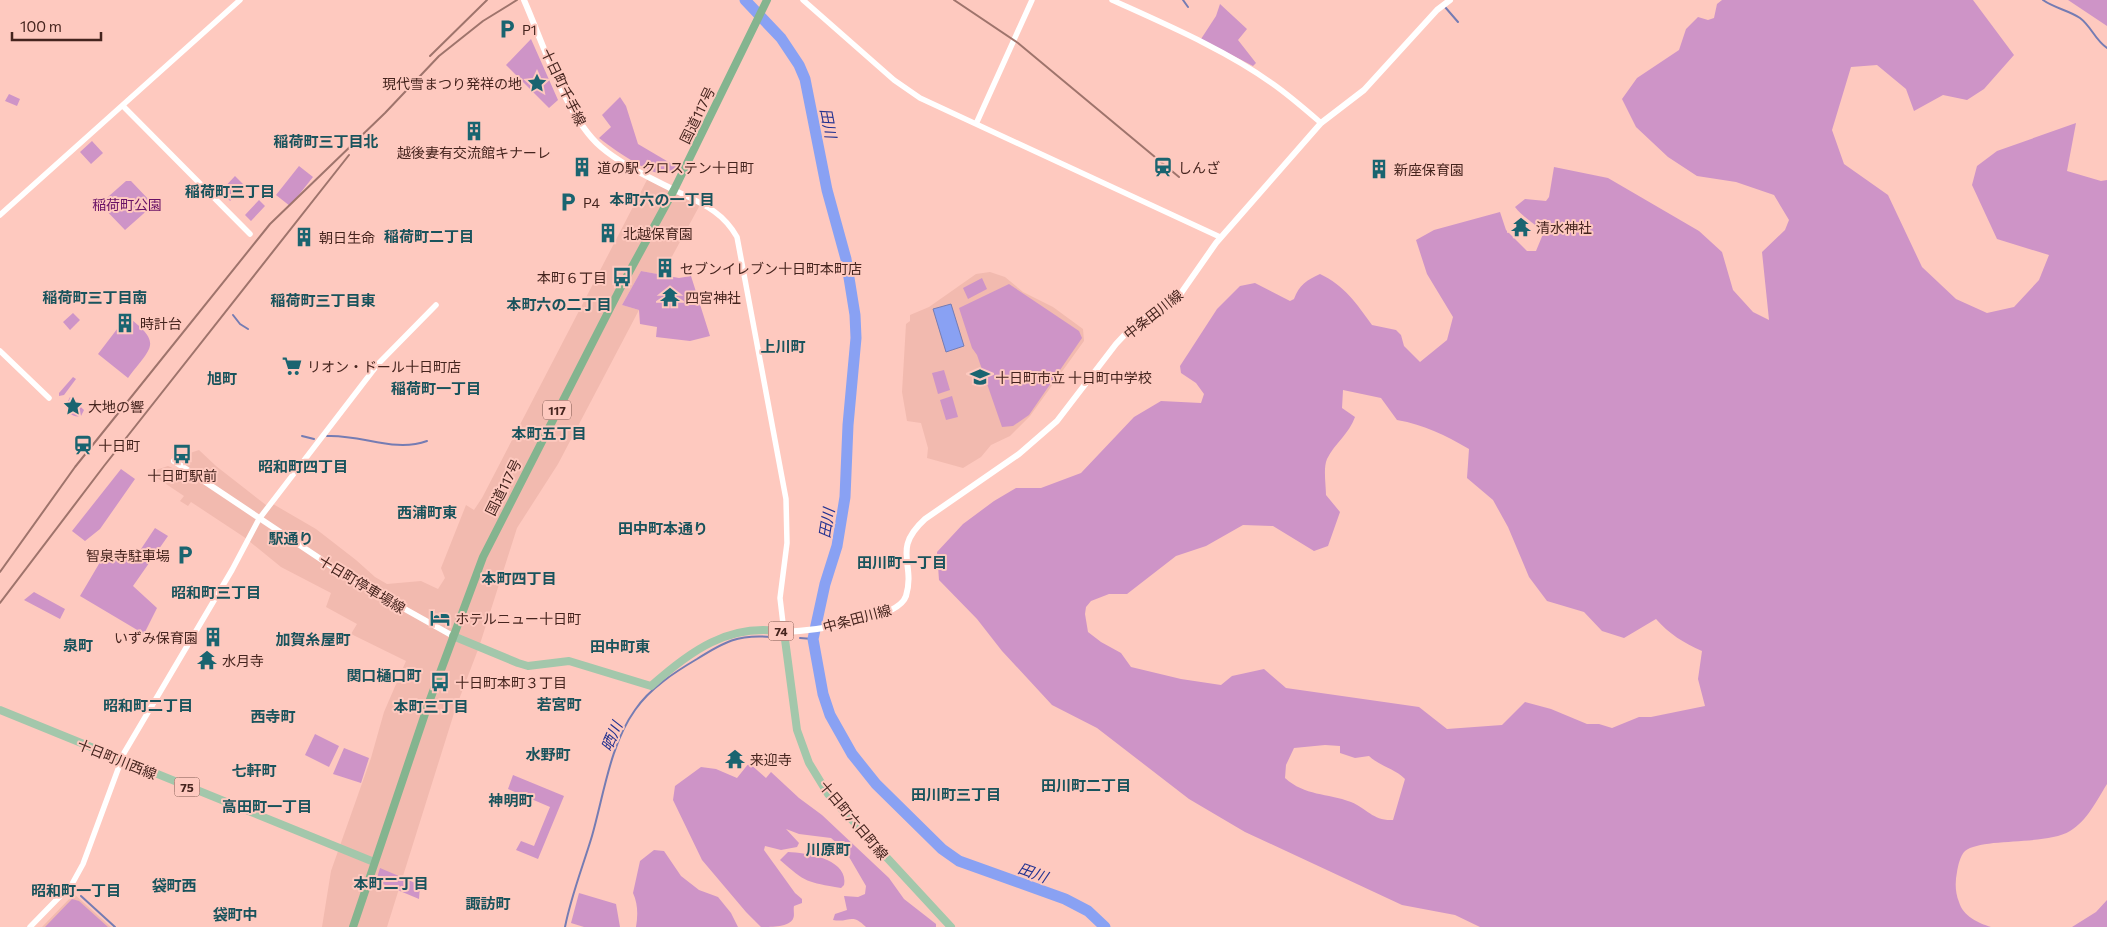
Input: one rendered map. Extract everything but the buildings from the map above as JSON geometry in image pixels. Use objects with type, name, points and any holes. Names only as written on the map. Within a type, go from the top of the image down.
[{"type":"highway","name":"国道117号","points":[[353,927],[453,636],[483,557],[511,498],[674,190],[765,3]]},
{"type":"main road","name":"十日町千手線","points":[[524,0],[562,87],[586,132],[602,148],[630,167],[674,190]]},
{"type":"main road","name":"中条田川線","points":[[784,632],[845,624],[899,606],[905,598],[908,587],[906,550],[913,530],[925,519],[1044,434],[1077,398],[1116,344],[1131,328],[1149,314],[1180,296],[1206,254],[1266,188],[1321,123],[1364,90],[1438,10],[1450,0]]},
{"type":"main road","name":"十日町停車場線","points":[[174,461],[258,519],[374,594],[453,636]]},
{"type":"main road","name":"74","points":[[453,636],[518,664],[528,666],[569,661],[651,686],[679,660],[710,641],[742,630],[784,632]]},
{"type":"main road","name":"十日町六日町線","points":[[784,632],[797,730],[809,763],[828,794],[951,927]]},
{"type":"main road","name":"十日町川西線","points":[[0,710],[374,862]]},
{"type":"street","points":[[0,214],[240,0]]},
{"type":"street","points":[[803,0],[894,80],[920,98],[1220,237]]},
{"type":"street","points":[[976,124],[1032,0]]},
{"type":"street","points":[[1112,0],[1179,31],[1251,70],[1273,84],[1321,123]]},
{"type":"street","points":[[123,106],[250,234]]},
{"type":"street","points":[[674,190],[716,211],[729,222],[737,237],[786,499],[787,543],[780,598],[784,632]]},
{"type":"street","points":[[30,927],[76,877],[120,760],[232,570],[258,519],[378,364],[436,305]]},
{"type":"street","points":[[0,351],[49,398]]},
{"type":"shaded area","points":[[649,176],[701,203],[662,275],[641,271],[622,305],[639,310],[558,464],[517,528],[479,647],[455,710],[387,927],[322,927],[331,871],[371,758],[384,712],[406,661],[351,634],[357,624],[326,607],[331,593],[281,567],[244,537],[191,502],[188,506],[180,501],[184,496],[151,474],[153,471],[168,466],[177,470],[184,455],[199,450],[216,466],[266,505],[273,504],[316,529],[375,577],[387,584],[421,581],[438,589],[445,578],[441,568],[466,505],[474,510],[482,498]]},
{"type":"shaded area","name":"十日町市立 十日町中学校","points":[[990,272],[1005,277],[1023,292],[1053,307],[1083,329],[1084,341],[1030,416],[1010,436],[991,445],[981,457],[963,468],[927,458],[928,448],[921,423],[907,421],[902,392],[906,324],[910,321],[910,315],[929,307],[976,274]]},
{"type":"shaded area","points":[[74,894],[111,927],[42,927]]},
{"type":"green space","points":[[1722,0],[1973,0],[2014,55],[1984,89],[1967,100],[1943,95],[1914,111],[1906,89],[1877,65],[1851,67],[1832,130],[1844,164],[1888,195],[1922,267],[1956,299],[1987,313],[2014,307],[2039,280],[2049,255],[1997,239],[1972,185],[1977,166],[1997,151],[2076,123],[2067,171],[2101,181],[2107,180],[2107,784],[2087,816],[2070,831],[2059,836],[1985,844],[1973,847],[1963,853],[1956,880],[1959,902],[1967,915],[1991,927],[1480,927],[1455,915],[1402,905],[1245,832],[1189,799],[1097,728],[1052,705],[1002,651],[977,619],[939,580],[937,552],[963,524],[994,501],[1016,488],[1041,488],[1081,473],[1134,417],[1161,401],[1201,403],[1204,394],[1196,383],[1181,373],[1180,366],[1217,309],[1240,286],[1255,283],[1290,301],[1294,299],[1298,290],[1304,284],[1320,274],[1329,278],[1343,289],[1372,325],[1396,330],[1401,335],[1404,346],[1420,362],[1447,340],[1453,317],[1427,274],[1416,240],[1434,230],[1500,212],[1506,230],[1527,251],[1536,251],[1543,234],[1537,226],[1515,207],[1525,199],[1546,201],[1549,197],[1554,167],[1608,178],[1699,231],[1722,252],[1733,290],[1753,312],[1769,320],[1762,252],[1785,230],[1789,220],[1774,195],[1736,182],[1697,176],[1668,157],[1636,127],[1622,99],[1637,78],[1679,50],[1686,29],[1698,17],[1708,20],[1714,18],[1717,4]],"holes":[[[1343,390],[1381,398],[1397,420],[1435,431],[1469,449],[1467,478],[1493,500],[1508,527],[1529,577],[1547,601],[1584,612],[1602,631],[1624,638],[1656,619],[1677,638],[1702,651],[1698,679],[1705,706],[1651,717],[1639,717],[1612,728],[1599,724],[1587,724],[1551,709],[1525,702],[1502,725],[1447,729],[1419,707],[1286,688],[1264,669],[1232,676],[1221,685],[1181,679],[1131,667],[1121,653],[1088,632],[1085,614],[1086,607],[1091,601],[1109,594],[1127,594],[1176,556],[1206,546],[1243,525],[1273,526],[1314,551],[1328,546],[1340,512],[1326,495],[1326,463],[1330,453],[1355,417],[1342,408]],[[1325,745],[1340,746],[1340,753],[1355,758],[1369,756],[1405,779],[1393,820],[1375,817],[1351,802],[1300,788],[1285,778],[1286,765],[1294,748]]]},
{"type":"green space","points":[[2068,0],[2107,0],[2107,26]]},
{"type":"green space","points":[[1220,4],[1247,29],[1238,40],[1256,63],[1253,66],[1201,39],[1216,16]]},
{"type":"green space","points":[[531,39],[558,100],[549,108],[506,65]]},
{"type":"green space","points":[[9,94],[20,99],[17,106],[5,101]]},
{"type":"green space","points":[[620,97],[626,106],[638,144],[677,167],[673,171],[664,174],[649,170],[630,160],[599,138],[611,127],[602,115]]},
{"type":"green space","points":[[92,141],[103,153],[91,164],[80,152]]},
{"type":"green space","points":[[299,166],[313,177],[290,206],[276,195]]},
{"type":"green space","points":[[235,176],[245,186],[230,201],[221,191]]},
{"type":"green space","name":"稲荷町公園","points":[[126,181],[131,181],[151,202],[151,207],[125,230],[100,204]]},
{"type":"green space","points":[[259,200],[265,206],[251,221],[245,215]]},
{"type":"green space","points":[[641,271],[679,278],[691,276],[710,336],[690,341],[656,337],[657,327],[640,324],[639,310],[622,305]]},
{"type":"green space","points":[[982,278],[987,289],[968,299],[963,288]]},
{"type":"green space","points":[[1009,284],[1079,331],[1082,338],[1029,415],[1013,426],[1002,427],[959,308]]},
{"type":"green space","points":[[73,313],[80,320],[70,330],[63,322]]},
{"type":"green space","points":[[127,316],[146,333],[150,346],[148,352],[128,378],[98,354]]},
{"type":"green space","points":[[944,370],[950,390],[938,394],[932,373]]},
{"type":"green space","points":[[73,377],[76,379],[64,395],[59,396],[59,393]]},
{"type":"green space","points":[[952,396],[958,417],[946,420],[940,400]]},
{"type":"green space","points":[[70,397],[84,410],[81,416],[73,416],[67,410],[66,405]]},
{"type":"green space","points":[[121,469],[135,479],[100,529],[85,541],[72,531]]},
{"type":"green space","points":[[155,528],[168,536],[133,586],[157,608],[144,634],[80,596],[106,552],[124,557],[128,551],[137,555]]},
{"type":"green space","points":[[34,592],[65,609],[60,619],[24,600]]},
{"type":"green space","points":[[315,734],[339,746],[329,767],[305,755]]},
{"type":"green space","points":[[344,748],[369,758],[361,783],[333,774]]},
{"type":"green space","points":[[749,763],[766,778],[771,772],[799,798],[822,815],[889,878],[904,899],[936,924],[936,927],[866,927],[853,919],[833,920],[835,914],[847,910],[844,896],[858,897],[865,894],[866,886],[845,850],[831,838],[799,834],[786,829],[799,843],[797,847],[781,850],[765,846],[764,850],[795,893],[802,899],[802,903],[794,906],[794,917],[788,924],[761,927],[702,860],[673,800],[675,786],[701,767],[716,769],[737,778]]},
{"type":"green space","points":[[513,775],[564,796],[538,859],[516,850],[521,841],[534,846],[550,807],[508,789]]},
{"type":"green space","points":[[654,850],[664,851],[681,876],[699,890],[718,897],[731,913],[738,927],[636,927],[637,910],[633,893],[640,861]]},
{"type":"green space","points":[[788,852],[815,856],[833,863],[844,876],[844,885],[841,888],[814,883],[802,877],[780,860]]},
{"type":"green space","points":[[380,868],[420,885],[419,899],[376,881]]},
{"type":"green space","points":[[579,893],[616,904],[620,927],[584,927],[571,923]]},
{"type":"green space","points":[[72,899],[79,901],[108,927],[45,927]]},
{"type":"green space","points":[[2107,900],[2107,927],[2072,927],[2096,912]]},
{"type":"water","points":[[951,304],[964,346],[946,352],[933,309]]},
{"type":"waterway","name":"田川","points":[[745,0],[781,38],[799,65],[805,79],[827,190],[846,259],[855,315],[856,338],[848,425],[845,497],[837,546],[825,584],[813,639],[823,694],[830,715],[852,754],[876,784],[942,849],[959,861],[1065,899],[1088,911],[1105,927]]},
{"type":"waterway","points":[[1183,0],[1188,7]]},
{"type":"waterway","points":[[2043,0],[2080,18],[2107,48]]},
{"type":"waterway","points":[[1445,7],[1458,22]]},
{"type":"waterway","points":[[233,315],[240,324],[248,329]]},
{"type":"waterway","points":[[302,436],[314,439]]},
{"type":"waterway","points":[[327,436],[340,436],[402,445],[427,441]]},
{"type":"waterway","name":"晒川","points":[[565,927],[614,754],[626,724],[635,710],[663,681],[715,648],[740,638],[771,637]]},
{"type":"waterway","name":"晒川","points":[[800,638],[813,639]]},
{"type":"waterway","points":[[81,896],[115,927]]},
{"type":"railway","points":[[430,56],[487,0]]},
{"type":"railway","points":[[0,572],[75,467],[270,224],[385,113],[439,56],[483,21],[517,0]]},
{"type":"railway","points":[[954,0],[1018,43],[1179,177]]},
{"type":"railway","points":[[0,603],[104,466],[349,155]]},
{"type":"place","name":"P1","points":[[507,29]]},
{"type":"place","name":"現代雪まつり発祥の地","points":[[537,83]]},
{"type":"place","name":"越後妻有交流館キナーレ","points":[[474,131]]},
{"type":"place","name":"道の駅 クロステン十日町","points":[[582,167]]},
{"type":"place","name":"しんざ","points":[[1163,167]]},
{"type":"place","name":"新座保育園","points":[[1379,169]]},
{"type":"place","name":"P4","points":[[568,202]]},
{"type":"place","name":"清水神社","points":[[1521,227]]},
{"type":"place","name":"北越保育園","points":[[608,233]]},
{"type":"place","name":"朝日生命","points":[[304,237]]},
{"type":"place","name":"セブンイレブン十日町本町店","points":[[665,268]]},
{"type":"place","name":"本町６丁目","points":[[622,277]]},
{"type":"place","name":"四宮神社","points":[[670,297]]},
{"type":"place","name":"時計台","points":[[125,323]]},
{"type":"place","name":"リオン・ドール十日町店","points":[[292,366]]},
{"type":"place","name":"十日町市立 十日町中学校","points":[[980,377]]},
{"type":"place","name":"大地の響","points":[[73,406]]},
{"type":"place","name":"十日町","points":[[83,445]]},
{"type":"place","name":"十日町駅前","points":[[182,454]]},
{"type":"place","name":"智泉寺駐車場","points":[[185,555]]},
{"type":"place","name":"ホテルニュー十日町","points":[[440,618]]},
{"type":"place","name":"いずみ保育園","points":[[213,637]]},
{"type":"place","name":"水月寺","points":[[207,660]]},
{"type":"place","name":"十日町本町３丁目","points":[[440,682]]},
{"type":"place","name":"来迎寺","points":[[735,759]]},
{"type":"district","name":"稲荷町三丁目北","points":[[326,141]]},
{"type":"district","name":"稲荷町三丁目","points":[[230,191]]},
{"type":"district","name":"本町六の一丁目","points":[[662,199]]},
{"type":"district","name":"稲荷町二丁目","points":[[429,236]]},
{"type":"district","name":"稲荷町三丁目南","points":[[95,297]]},
{"type":"district","name":"稲荷町三丁目東","points":[[323,300]]},
{"type":"district","name":"本町六の二丁目","points":[[559,304]]},
{"type":"district","name":"上川町","points":[[783,346]]},
{"type":"district","name":"旭町","points":[[222,378]]},
{"type":"district","name":"稲荷町一丁目","points":[[436,388]]},
{"type":"district","name":"本町五丁目","points":[[549,433]]},
{"type":"district","name":"昭和町四丁目","points":[[303,466]]},
{"type":"district","name":"西浦町東","points":[[427,512]]},
{"type":"district","name":"田中町本通り","points":[[663,528]]},
{"type":"district","name":"駅通り","points":[[291,538]]},
{"type":"district","name":"田川町一丁目","points":[[902,562]]},
{"type":"district","name":"本町四丁目","points":[[519,578]]},
{"type":"district","name":"昭和町三丁目","points":[[216,592]]},
{"type":"district","name":"加賀糸屋町","points":[[313,639]]},
{"type":"district","name":"泉町","points":[[78,645]]},
{"type":"district","name":"田中町東","points":[[620,646]]},
{"type":"district","name":"関口樋口町","points":[[384,675]]},
{"type":"district","name":"若宮町","points":[[559,704]]},
{"type":"district","name":"昭和町二丁目","points":[[148,705]]},
{"type":"district","name":"本町三丁目","points":[[431,706]]},
{"type":"district","name":"西寺町","points":[[273,716]]},
{"type":"district","name":"水野町","points":[[548,754]]},
{"type":"district","name":"七軒町","points":[[254,770]]},
{"type":"district","name":"田川町二丁目","points":[[1086,785]]},
{"type":"district","name":"田川町三丁目","points":[[956,794]]},
{"type":"district","name":"神明町","points":[[511,800]]},
{"type":"district","name":"高田町一丁目","points":[[267,806]]},
{"type":"district","name":"川原町","points":[[828,849]]},
{"type":"district","name":"本町二丁目","points":[[391,883]]},
{"type":"district","name":"袋町西","points":[[174,885]]},
{"type":"district","name":"昭和町一丁目","points":[[76,890]]},
{"type":"district","name":"諏訪町","points":[[488,903]]},
{"type":"district","name":"袋町中","points":[[235,914]]}]
